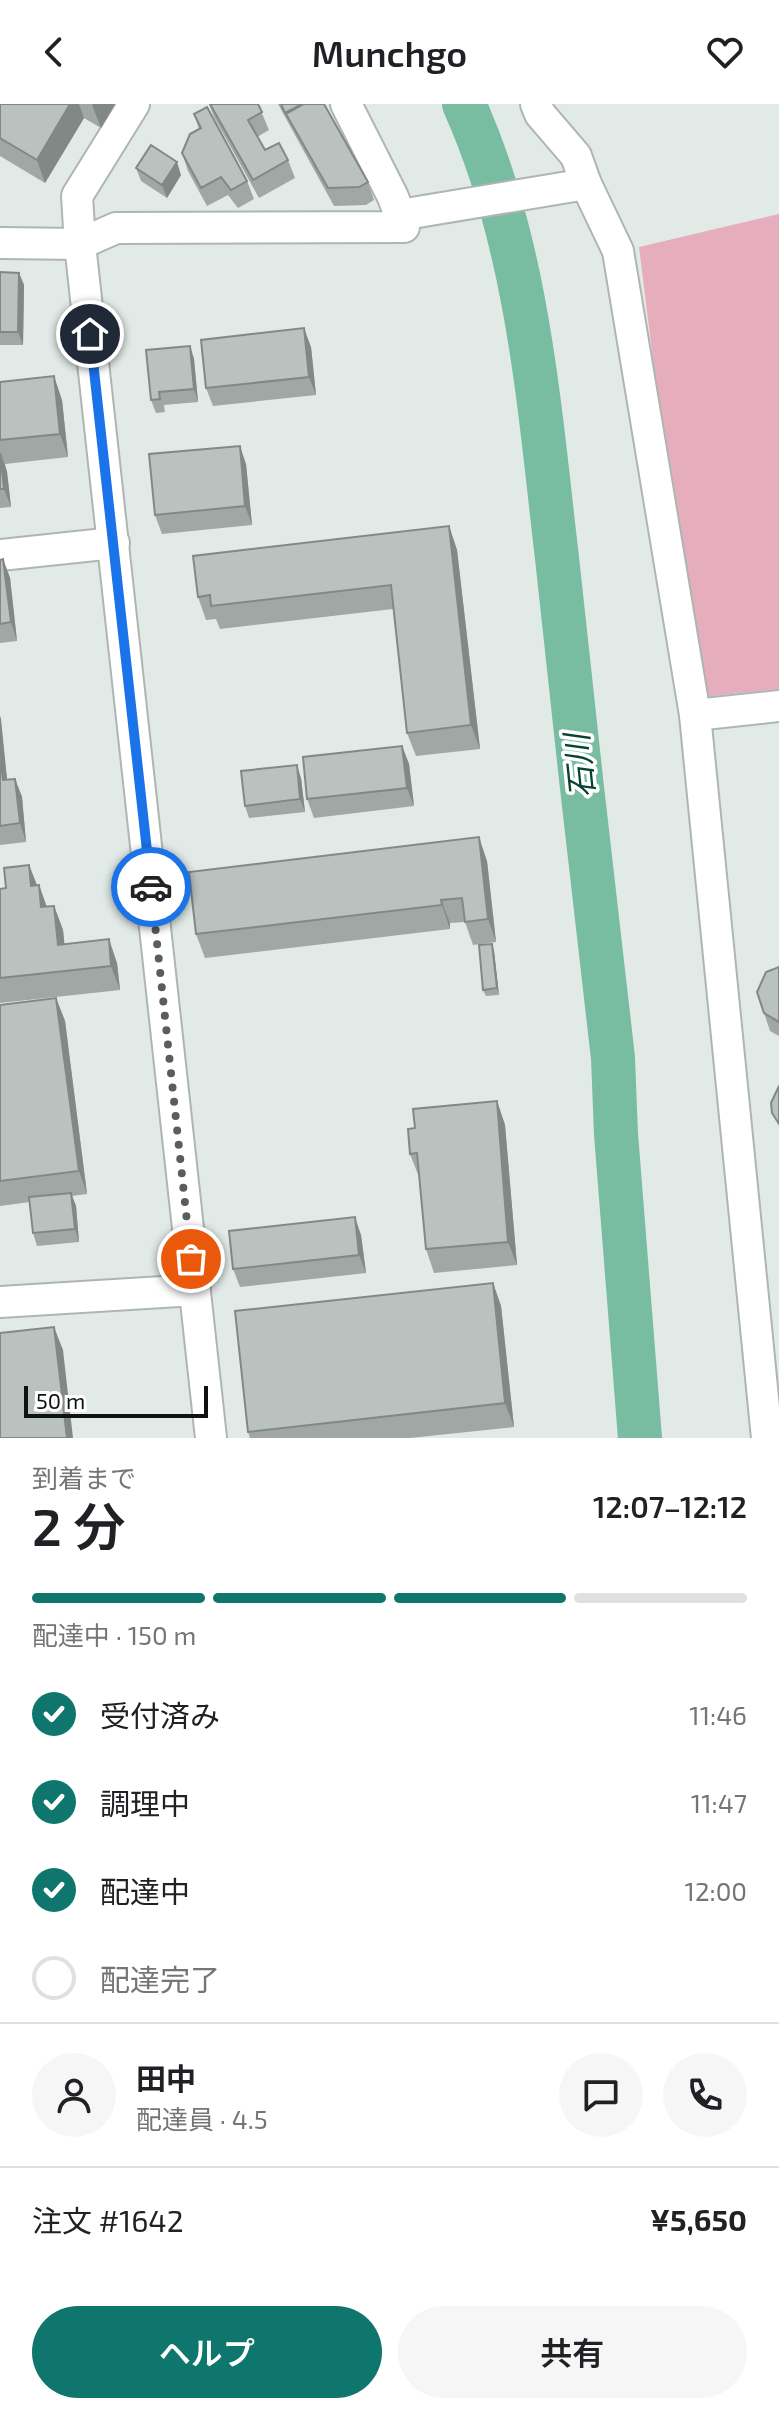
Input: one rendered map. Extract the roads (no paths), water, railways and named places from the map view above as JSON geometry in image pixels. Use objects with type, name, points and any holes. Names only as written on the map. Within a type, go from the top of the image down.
[{"type":"street","points":[[134,104],[77,196],[211,1438]]},
{"type":"street","points":[[0,243],[80,244],[116,228],[404,227],[346,104]]},
{"type":"street","points":[[536,104],[540,114],[576,156],[618,251],[695,715],[770,1365],[767,1438]]},
{"type":"street","points":[[400,215],[586,184]]},
{"type":"street","points":[[0,555],[114,543]]},
{"type":"street","points":[[695,715],[779,706]]},
{"type":"street","points":[[0,1302],[195,1290]]},
{"type":"waterway","name":"石川","points":[[464,104],[486,158],[503,213],[517,270],[537,385],[613,1058],[640,1438]]}]
